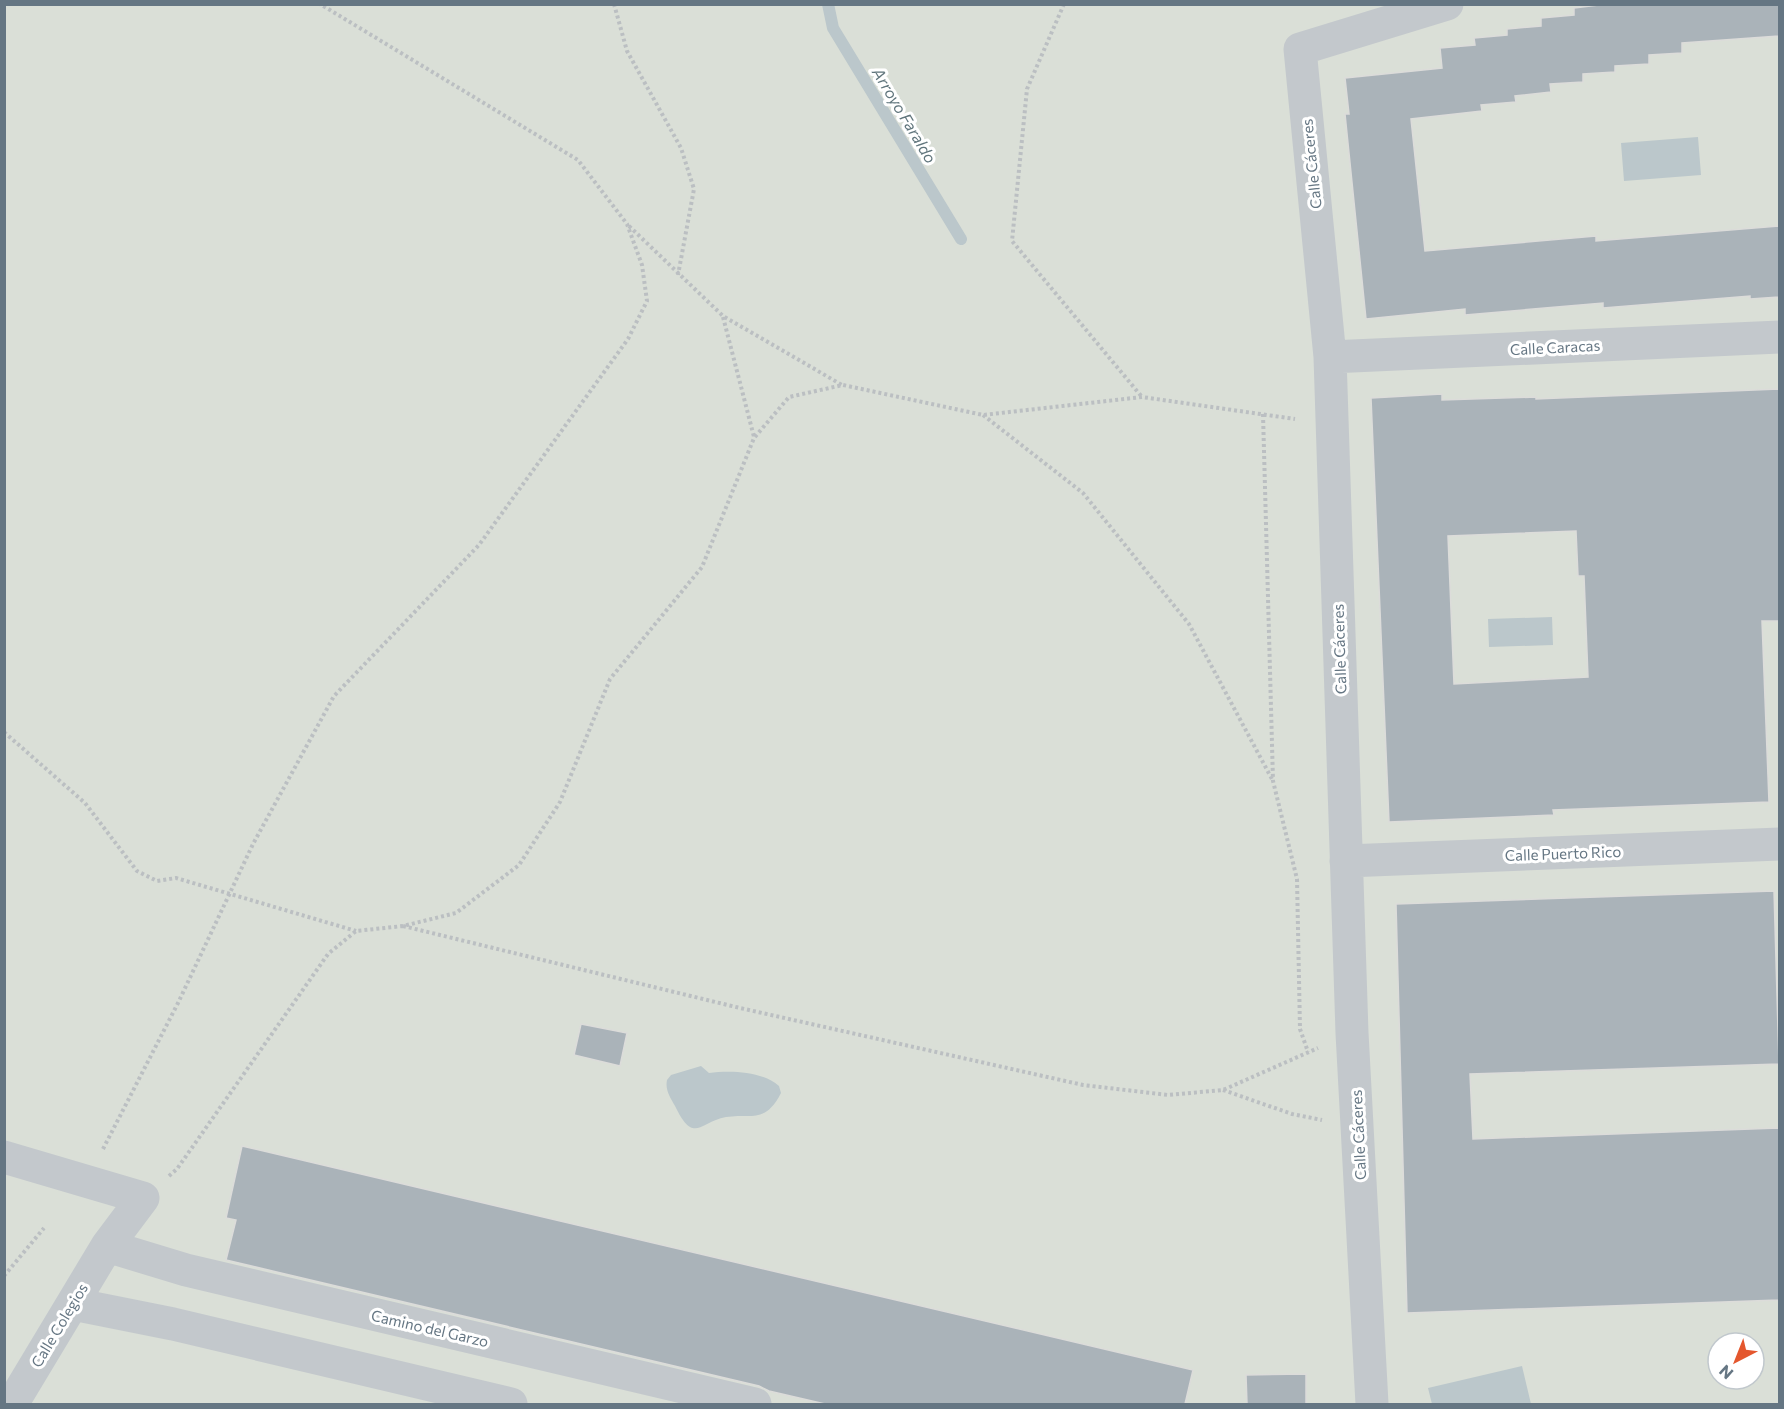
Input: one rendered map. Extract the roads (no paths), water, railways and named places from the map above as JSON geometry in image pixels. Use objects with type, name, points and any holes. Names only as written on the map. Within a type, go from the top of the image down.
[{"type":"street","name":"Calle Cáceres","points":[[1372,1404],[1352,1033],[1330,357],[1300,49],[1447,4]]},
{"type":"street","name":"Calle Caracas","points":[[1330,357],[1779,337]]},
{"type":"street","name":"Calle Puerto Rico","points":[[1346,861],[1779,844]]},
{"type":"street","name":"Calle Colegios","points":[[4,1157],[143,1198],[107,1246],[12,1404]]},
{"type":"street","name":"Camino del Garzo","points":[[107,1246],[186,1270],[754,1404]]},
{"type":"street","points":[[73,1304],[173,1324],[512,1404]]},
{"type":"waterway","name":"Arroyo Faraldo","points":[[828,4],[833,28],[961,239]]}]
